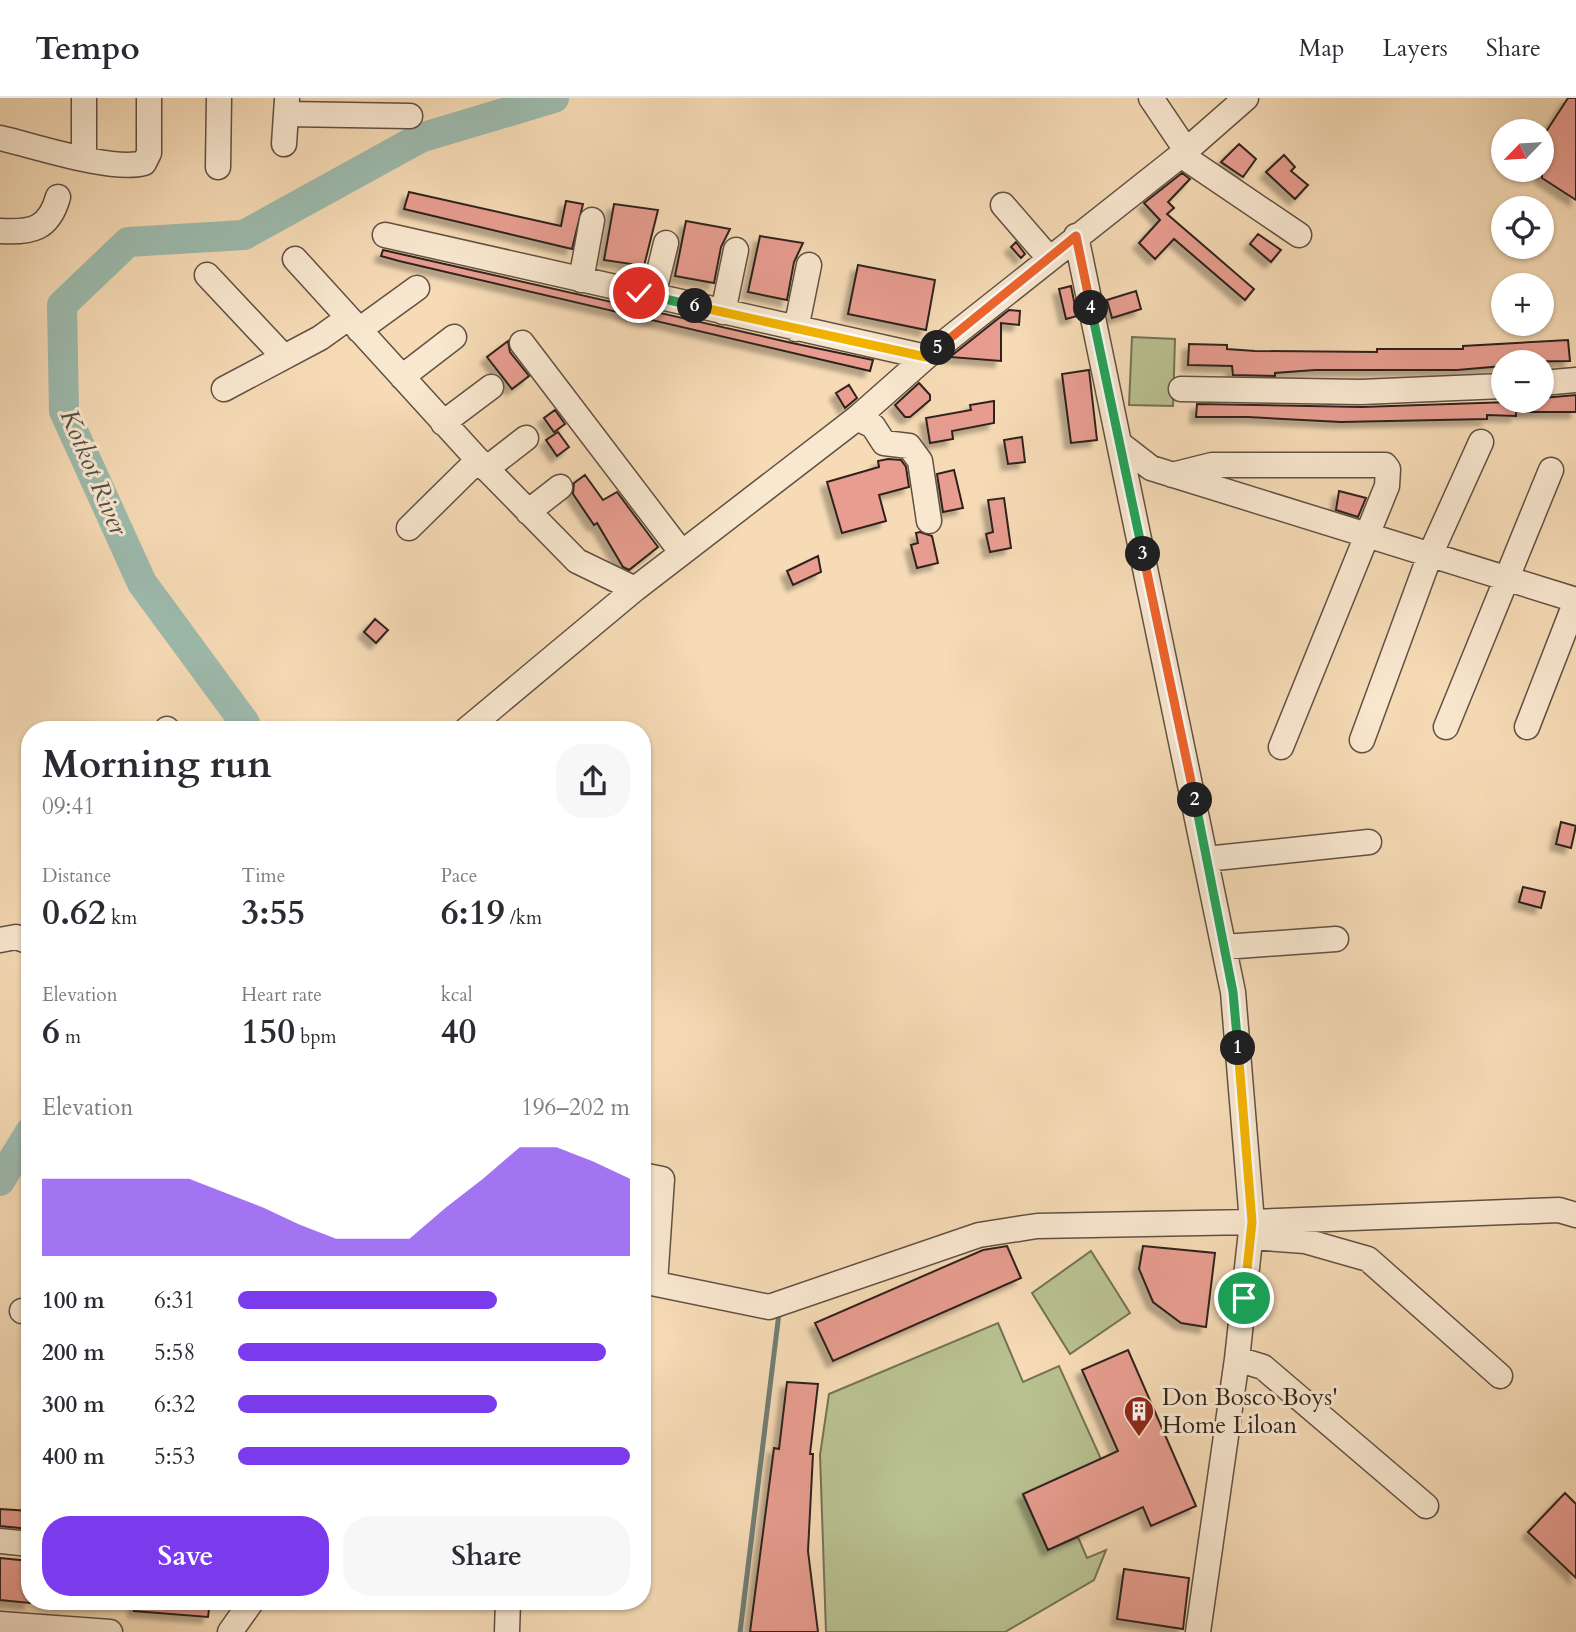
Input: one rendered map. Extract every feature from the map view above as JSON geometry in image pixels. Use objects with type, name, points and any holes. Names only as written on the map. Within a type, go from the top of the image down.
[{"type":"street","points":[[83,158],[84,98]]},
{"type":"street","points":[[0,138],[83,158],[133,166],[144,163],[149,153],[149,98]]},
{"type":"street","points":[[218,167],[219,98]]},
{"type":"street","points":[[1151,98],[1184,153],[1299,235]]},
{"type":"street","points":[[477,721],[635,589],[857,418],[926,357],[1184,153],[1246,98]]},
{"type":"street","points":[[284,144],[287,106],[410,116]]},
{"type":"street","points":[[0,231],[16,232],[40,227],[52,218],[58,197]]},
{"type":"street","points":[[1003,205],[1049,258]]},
{"type":"street","points":[[581,280],[592,220]]},
{"type":"street","points":[[385,235],[926,357]]},
{"type":"street","points":[[1076,236],[1233,992],[1252,1229],[1237,1359],[1198,1632]]},
{"type":"street","points":[[653,296],[666,243]]},
{"type":"street","points":[[723,312],[736,250]]},
{"type":"street","points":[[295,259],[482,465],[576,561],[635,589]]},
{"type":"street","points":[[796,329],[809,265]]},
{"type":"street","points":[[207,275],[284,357]]},
{"type":"street","points":[[224,389],[354,324],[417,288]]},
{"type":"street","points":[[402,377],[454,337]]},
{"type":"street","points":[[522,343],[682,553]]},
{"type":"street","points":[[1554,382],[1576,380]]},
{"type":"street","points":[[443,423],[491,387]]},
{"type":"street","points":[[1181,389],[1361,392],[1491,387]]},
{"type":"street","points":[[857,418],[873,426],[884,443],[909,446],[920,461],[929,521]]},
{"type":"street","points":[[409,528],[482,465],[526,438]]},
{"type":"street","points":[[1362,740],[1430,555],[1481,442]]},
{"type":"street","points":[[1120,444],[1151,468],[1576,600],[1527,727]]},
{"type":"street","points":[[1172,475],[1212,465],[1385,465],[1389,474],[1368,536],[1281,747]]},
{"type":"street","points":[[1447,727],[1551,470]]},
{"type":"street","points":[[528,512],[561,487]]},
{"type":"street","points":[[1206,859],[1369,842]]},
{"type":"street","points":[[0,940],[21,939]]},
{"type":"street","points":[[1224,947],[1336,939]]},
{"type":"street","points":[[651,1177],[662,1179],[651,1260]]},
{"type":"street","points":[[651,1283],[769,1307],[979,1235],[1037,1226],[1252,1229],[1559,1210],[1576,1215]]},
{"type":"street","points":[[1252,1229],[1368,1259],[1500,1376]]},
{"type":"street","points":[[1237,1359],[1263,1367],[1426,1506]]},
{"type":"street","points":[[0,1541],[21,1543]]},
{"type":"street","points":[[230,1632],[246,1610]]},
{"type":"street","points":[[507,1632],[508,1610]]},
{"type":"street","points":[[0,1625],[110,1632]]},
{"type":"green space","points":[[1132,337],[1175,339],[1173,406],[1129,405]]},
{"type":"green space","points":[[1091,1251],[1130,1313],[1070,1354],[1032,1293]]},
{"type":"green space","points":[[998,1323],[1023,1382],[1059,1366],[1101,1459],[1023,1495],[1048,1550],[1078,1537],[1087,1558],[1106,1550],[1094,1580],[1005,1632],[826,1632],[820,1455],[829,1394]]},
{"type":"building","points":[[1568,98],[1576,98],[1576,200],[1548,182],[1554,182],[1554,120]]},
{"type":"building","points":[[1239,144],[1256,159],[1243,177],[1221,162]]},
{"type":"building","points":[[1284,155],[1295,167],[1291,171],[1308,185],[1295,199],[1266,172]]},
{"type":"building","points":[[1182,173],[1190,179],[1168,202],[1174,208],[1167,214],[1254,289],[1245,300],[1174,239],[1155,259],[1139,243],[1160,220],[1144,203]]},
{"type":"building","points":[[409,192],[561,226],[566,201],[583,204],[572,249],[404,209]]},
{"type":"building","points":[[614,204],[658,210],[644,266],[604,260]]},
{"type":"building","points":[[686,221],[730,229],[721,247],[714,283],[675,276]]},
{"type":"building","points":[[1258,234],[1281,250],[1271,262],[1250,244]]},
{"type":"building","points":[[760,236],[803,243],[794,262],[787,300],[748,292]]},
{"type":"building","points":[[1016,242],[1025,254],[1021,258],[1011,247]]},
{"type":"building","points":[[383,250],[873,360],[870,371],[399,261],[381,256]]},
{"type":"building","points":[[858,265],[935,280],[926,330],[848,314]]},
{"type":"building","points":[[1071,286],[1077,316],[1066,319],[1059,289]]},
{"type":"building","points":[[1136,291],[1141,309],[1112,318],[1107,300]]},
{"type":"building","points":[[1009,310],[1020,311],[1019,325],[1001,323],[1001,361],[950,357]]},
{"type":"building","points":[[1568,340],[1570,361],[1554,361],[1554,350],[1491,350],[1491,367],[1457,370],[1315,370],[1275,373],[1275,376],[1233,375],[1232,366],[1188,365],[1189,344],[1227,345],[1227,349],[1255,351],[1377,352],[1377,349],[1463,349],[1463,346]]},
{"type":"building","points":[[508,341],[510,352],[529,376],[512,389],[487,357]]},
{"type":"building","points":[[1089,370],[1097,440],[1071,443],[1062,374]]},
{"type":"building","points":[[919,383],[930,395],[930,400],[910,417],[905,417],[895,405]]},
{"type":"building","points":[[849,385],[857,398],[845,408],[836,393]]},
{"type":"building","points":[[1576,395],[1576,412],[1554,412],[1554,397]]},
{"type":"building","points":[[994,401],[994,423],[952,431],[953,439],[930,443],[926,418],[971,410],[970,405]]},
{"type":"building","points":[[1491,403],[1491,413],[1516,413],[1516,416],[1341,422],[1196,417],[1197,404],[1362,407]]},
{"type":"building","points":[[555,410],[565,424],[554,432],[544,418]]},
{"type":"building","points":[[558,432],[569,447],[557,456],[546,440]]},
{"type":"building","points":[[1022,437],[1025,462],[1008,464],[1004,440]]},
{"type":"building","points":[[901,460],[906,467],[909,487],[879,495],[886,521],[842,533],[827,482],[879,467],[878,461]]},
{"type":"building","points":[[954,470],[963,508],[943,512],[937,474]]},
{"type":"building","points":[[585,475],[603,500],[617,492],[658,547],[629,570],[623,567],[597,523],[594,525],[573,494],[574,483]]},
{"type":"building","points":[[1339,491],[1366,498],[1358,517],[1336,510]]},
{"type":"building","points":[[1004,498],[1011,548],[990,552],[986,534],[993,532],[988,500]]},
{"type":"building","points":[[916,533],[932,536],[938,563],[917,568],[911,545],[918,543]]},
{"type":"building","points":[[818,556],[821,572],[793,585],[787,571]]},
{"type":"building","points":[[375,619],[388,630],[376,643],[364,632]]},
{"type":"building","points":[[1561,822],[1576,826],[1571,848],[1556,844]]},
{"type":"building","points":[[1523,887],[1545,892],[1541,908],[1519,902]]},
{"type":"building","points":[[1007,1246],[1021,1278],[833,1361],[815,1323],[983,1250]]},
{"type":"building","points":[[1143,1246],[1215,1253],[1206,1327],[1181,1323],[1153,1302],[1139,1269]]},
{"type":"building","points":[[1128,1350],[1196,1506],[1151,1526],[1143,1507],[1048,1550],[1023,1494],[1118,1451],[1082,1370]]},
{"type":"building","points":[[787,1382],[818,1384],[810,1454],[813,1454],[808,1551],[818,1632],[750,1632],[774,1448],[779,1449]]},
{"type":"building","points":[[1565,1493],[1576,1504],[1576,1578],[1528,1532]]},
{"type":"building","points":[[0,1509],[21,1510],[21,1528],[0,1526]]},
{"type":"building","points":[[0,1558],[21,1560],[21,1602],[0,1600]]},
{"type":"building","points":[[1124,1569],[1189,1578],[1183,1629],[1117,1619]]},
{"type":"building","points":[[134,1610],[209,1610],[208,1617]]},
{"type":"waterway","name":"Kotkot River","points":[[244,721],[142,583],[64,411],[62,305],[128,242],[244,235],[420,138],[554,98]]},
{"type":"waterway","name":"Kotkot River","points":[[0,1181],[21,1147]]},
{"type":"waterway","points":[[740,1632],[779,1313]]},
{"type":"place","name":"Don Bosco Boys' Home Liloan","points":[[1139,1438]]},
{"type":"route","points":[[639,293],[926,357],[1076,236],[1233,992],[1252,1222],[1244,1298]]}]
